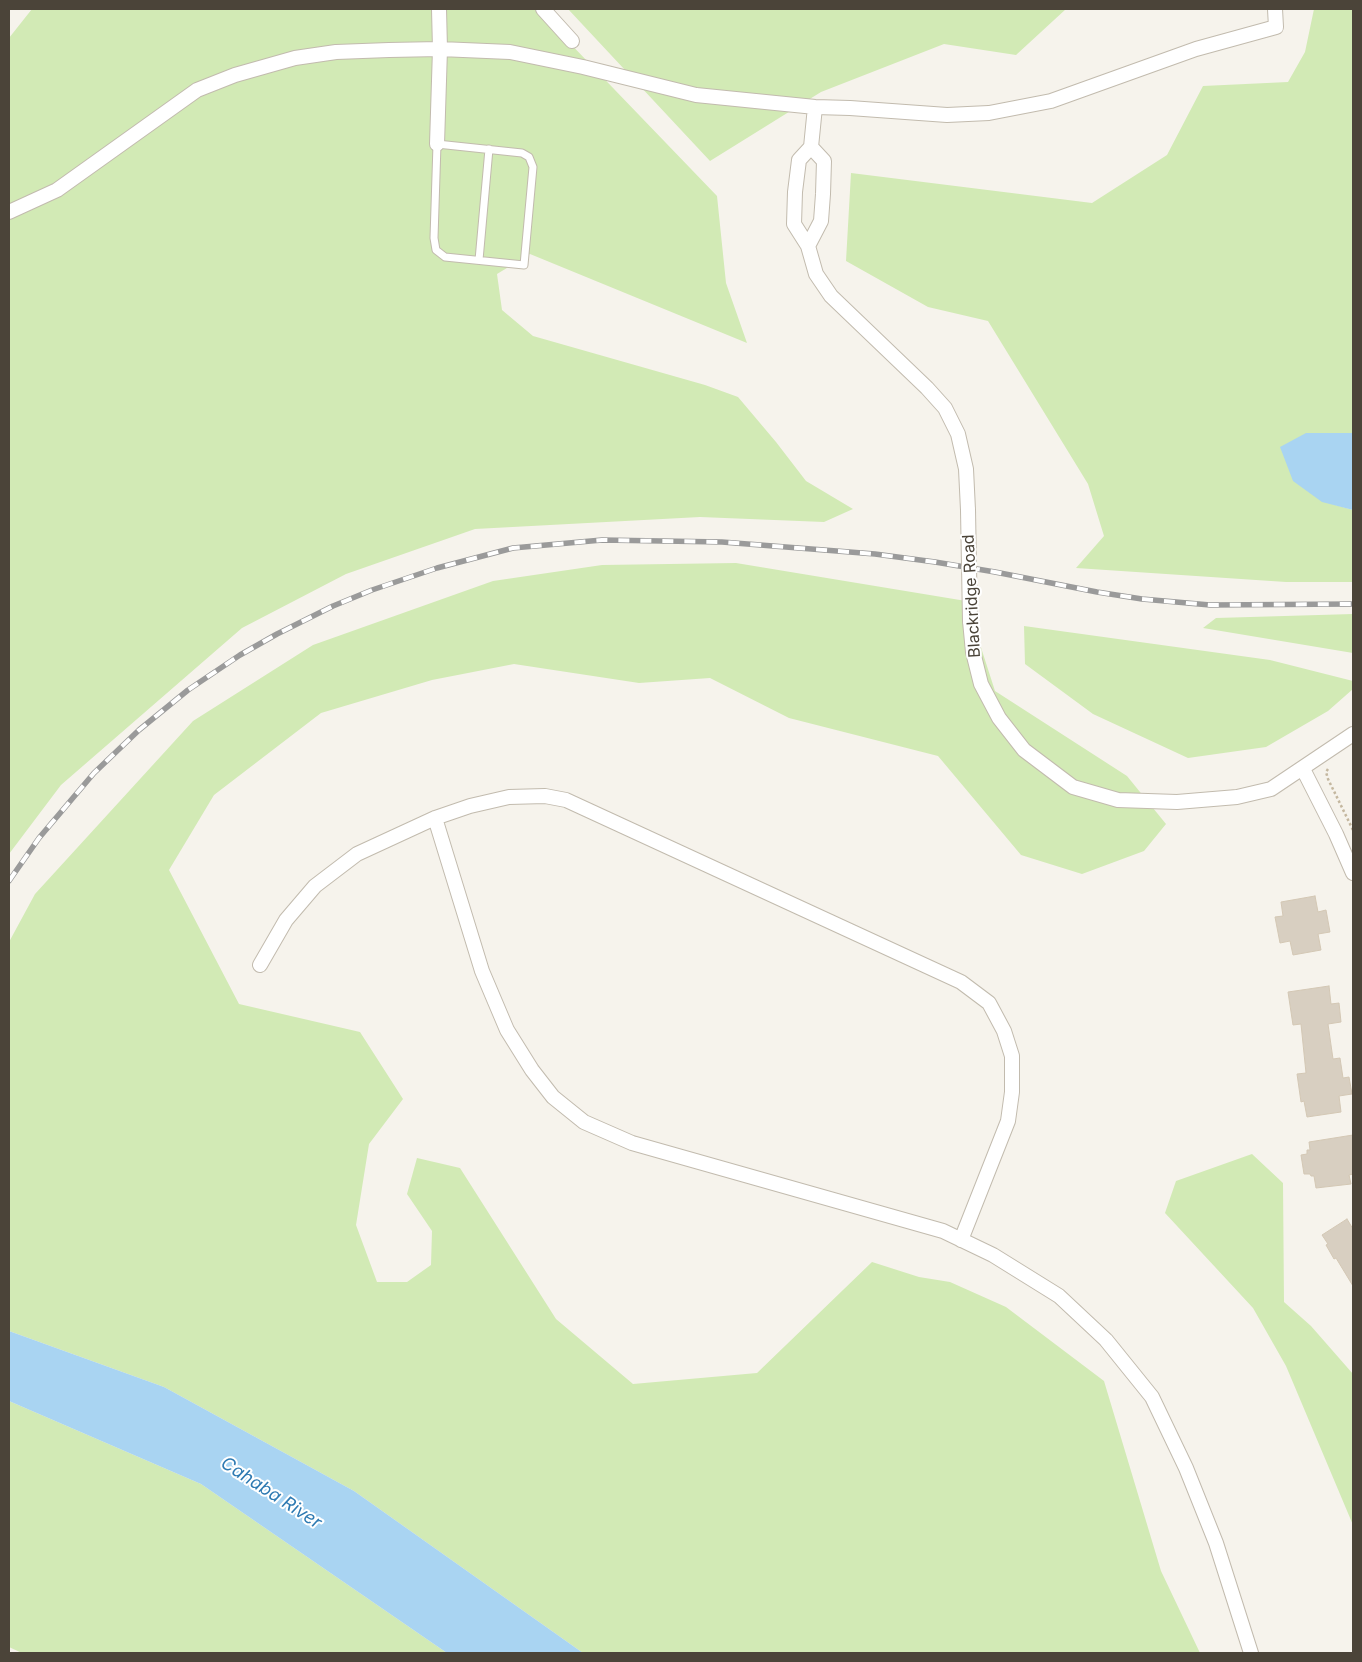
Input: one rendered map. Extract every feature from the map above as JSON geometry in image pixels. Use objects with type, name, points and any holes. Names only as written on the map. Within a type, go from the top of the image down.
[{"type":"street","points":[[437,144],[440,49],[439,9]]},
{"type":"street","points":[[543,9],[572,41]]},
{"type":"street","points":[[9,212],[57,190],[197,90],[235,75],[296,58],[336,52],[440,49],[510,52],[583,67],[696,95],[815,107],[947,115],[989,114],[1051,101],[1196,48],[1276,27],[1275,9]]},
{"type":"street","name":"Blackridge Road","points":[[815,107],[811,147],[798,160],[794,224],[808,246],[816,274],[831,296],[927,388],[945,408],[958,434],[966,469],[970,621],[973,652],[981,684],[999,718],[1024,750],[1073,787],[1118,800],[1177,802],[1237,797],[1270,789],[1303,769],[1353,734]]},
{"type":"street","points":[[808,246],[821,222],[823,194],[824,161],[811,147]]},
{"type":"street","points":[[1303,769],[1353,872]]},
{"type":"street","points":[[260,965],[286,920],[316,886],[357,854],[435,818],[470,806],[509,797],[545,796],[566,800],[961,982],[989,1003],[1004,1031],[1012,1056],[1012,1092],[1008,1120],[961,1240]]},
{"type":"street","points":[[435,818],[482,972],[507,1030],[532,1070],[553,1097],[584,1122],[632,1143],[943,1232],[994,1254],[1059,1296],[1106,1340],[1152,1397],[1186,1468],[1216,1543],[1251,1653]]},
{"type":"lane","points":[[437,144],[488,149],[522,153],[529,157],[533,167],[524,265],[445,257],[436,250],[434,238],[437,144]]},
{"type":"lane","points":[[479,260],[488,149]]},
{"type":"path","points":[[1329,768],[1326,772],[1328,779],[1353,830]]},
{"type":"green space","points":[[32,9],[537,9],[717,196],[726,283],[747,343],[530,254],[497,274],[502,310],[533,336],[705,385],[738,397],[806,481],[853,509],[824,522],[700,517],[475,529],[346,574],[242,628],[61,785],[9,854],[9,38]]},
{"type":"green space","points":[[568,9],[1066,9],[1016,55],[944,44],[821,92],[710,161]]},
{"type":"green space","points":[[1314,9],[1353,9],[1353,433],[1306,433],[1322,501],[1353,510],[1353,582],[1286,582],[1076,568],[1104,536],[1088,484],[988,321],[928,307],[846,261],[851,173],[1092,203],[1167,155],[1203,86],[1288,82],[1305,52]]},
{"type":"green space","points":[[736,563],[966,601],[995,691],[1127,776],[1166,824],[1144,851],[1082,874],[1021,855],[938,756],[789,718],[710,678],[639,683],[514,664],[432,680],[321,713],[214,795],[169,870],[239,1004],[360,1032],[403,1099],[369,1144],[356,1225],[377,1282],[407,1282],[431,1265],[432,1231],[407,1194],[417,1158],[460,1168],[556,1319],[633,1384],[757,1373],[872,1262],[919,1277],[950,1282],[1006,1307],[1104,1381],[1161,1571],[1200,1653],[583,1653],[354,1491],[164,1387],[9,1331],[9,942],[35,894],[193,721],[313,645],[493,581],[602,565]]},
{"type":"green space","points":[[1353,614],[1353,653],[1203,628],[1216,618]]},
{"type":"green space","points":[[1024,626],[1270,660],[1353,681],[1353,689],[1328,711],[1266,747],[1188,758],[1093,714],[1025,664]]},
{"type":"green space","points":[[1252,1154],[1283,1183],[1284,1302],[1311,1326],[1353,1374],[1353,1525],[1286,1366],[1253,1308],[1165,1213],[1176,1181]]},
{"type":"green space","points":[[9,1401],[201,1484],[447,1653],[22,1653],[9,1647]]},
{"type":"water","points":[[1306,433],[1353,433],[1353,510],[1322,502],[1293,481],[1280,447]]},
{"type":"water","name":"Cahaba River","points":[[9,1331],[164,1387],[354,1491],[583,1653],[447,1653],[201,1484],[9,1401]]},
{"type":"building","points":[[1315,896],[1318,912],[1326,910],[1330,932],[1318,934],[1321,950],[1293,955],[1290,941],[1280,943],[1275,917],[1283,916],[1281,902]]},
{"type":"building","points":[[1329,986],[1331,1004],[1339,1003],[1341,1022],[1328,1024],[1333,1059],[1340,1058],[1343,1078],[1349,1077],[1352,1094],[1339,1096],[1341,1112],[1307,1117],[1304,1101],[1301,1102],[1297,1074],[1306,1073],[1301,1024],[1293,1025],[1288,992]]},
{"type":"building","points":[[1353,1135],[1353,1174],[1349,1175],[1351,1184],[1316,1188],[1314,1176],[1304,1174],[1301,1155],[1307,1154],[1307,1150],[1310,1150],[1309,1142]]},
{"type":"building","points":[[1347,1219],[1353,1229],[1353,1286],[1336,1258],[1334,1259],[1322,1235]]},
{"type":"railway","points":[[9,881],[39,838],[94,773],[139,730],[188,690],[240,655],[333,606],[372,590],[437,568],[513,548],[602,540],[722,542],[875,554],[935,562],[1142,599],[1210,605],[1353,604]]}]
